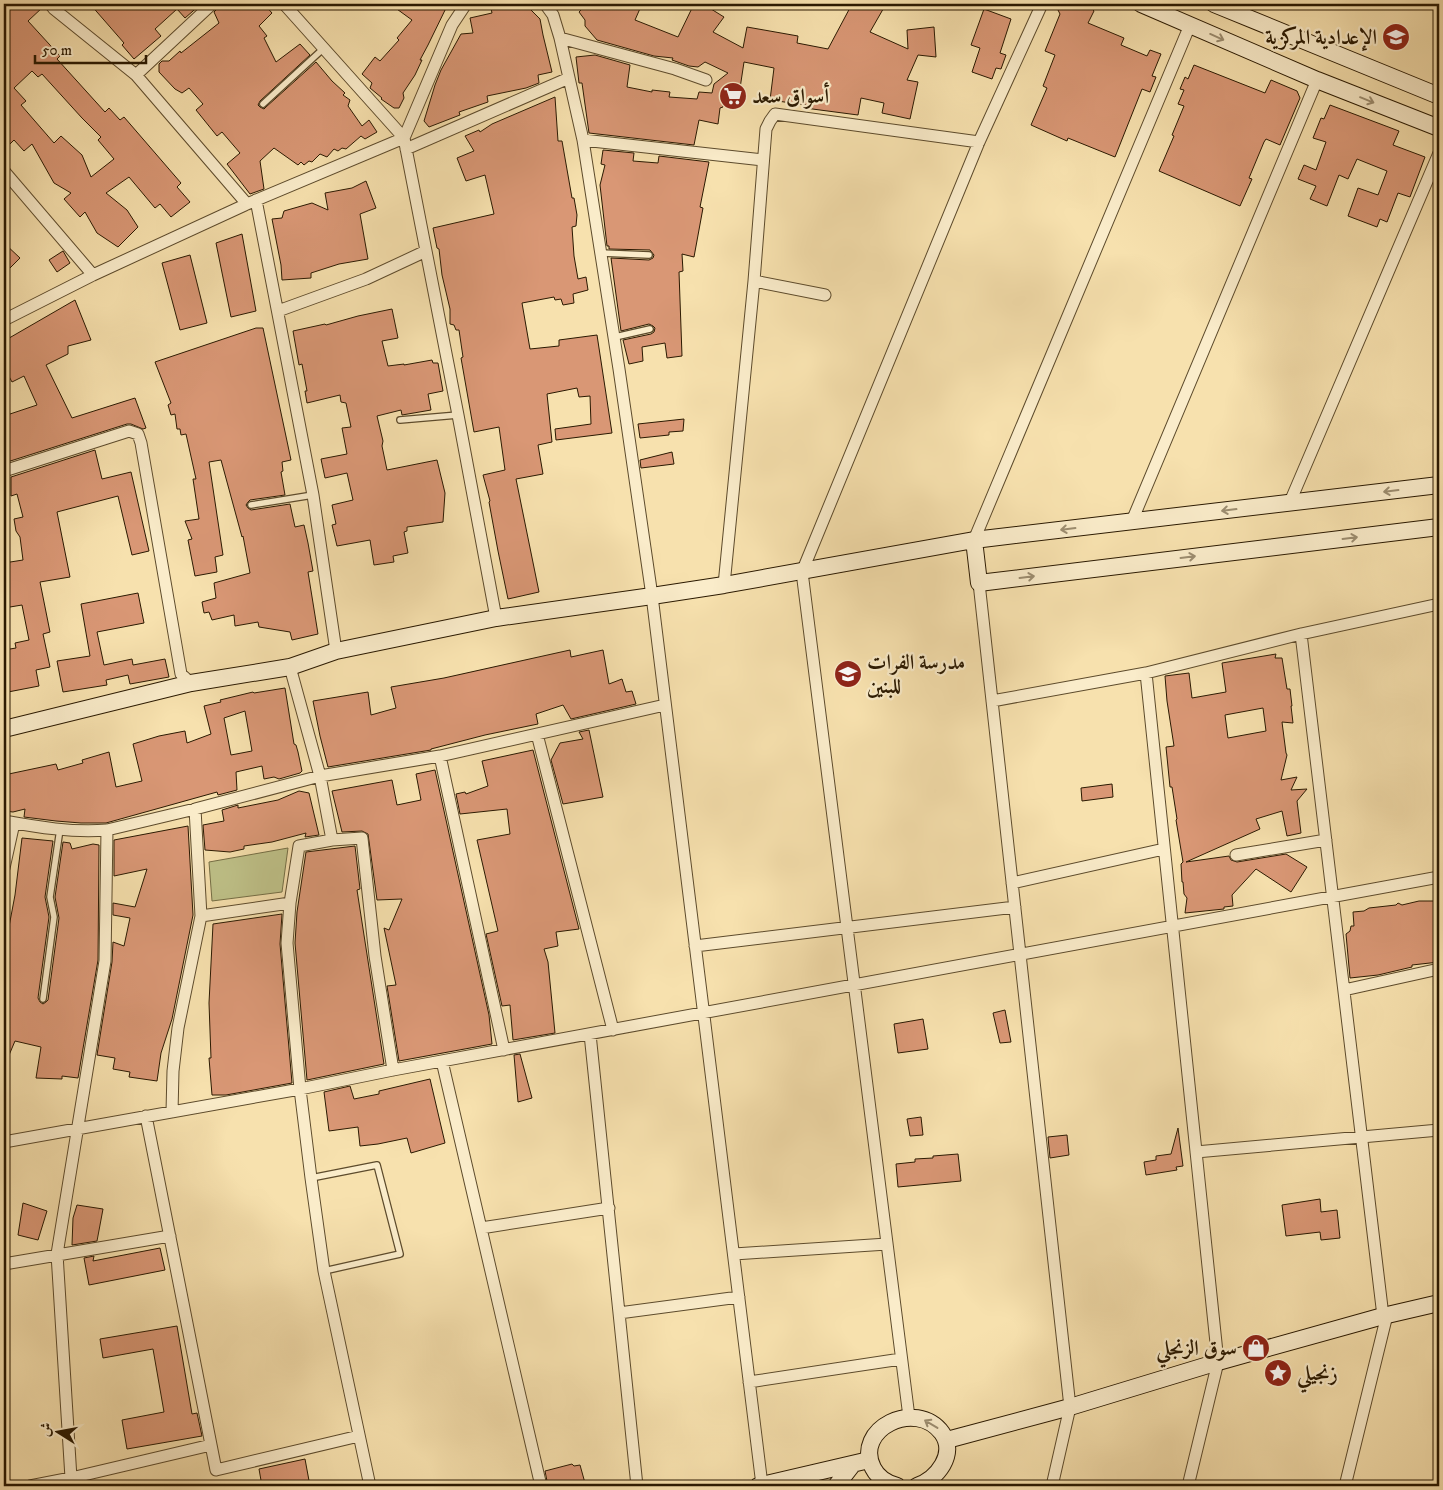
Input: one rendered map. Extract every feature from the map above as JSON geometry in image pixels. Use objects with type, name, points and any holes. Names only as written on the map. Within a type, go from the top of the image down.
[{"type":"street","points":[[136,75],[212,4]]},
{"type":"street","points":[[284,4],[405,143],[496,618]]},
{"type":"street","points":[[405,143],[452,25],[466,4]]},
{"type":"street","points":[[544,4],[553,15],[560,38],[583,140],[615,337],[652,596],[750,1382],[760,1486],[861,1462]]},
{"type":"street","points":[[909,1417],[802,572],[979,142],[1042,4]]},
{"type":"street","points":[[1141,4],[1318,80],[1439,128]]},
{"type":"street","points":[[1214,4],[1439,96]]},
{"type":"street","points":[[54,5],[136,75],[252,202],[278,311],[313,495],[336,651]]},
{"type":"street","points":[[1052,1486],[1070,1407],[974,540],[1190,25]]},
{"type":"street","points":[[560,38],[675,69],[706,80]]},
{"type":"street","points":[[4,320],[93,275],[252,202],[569,78]]},
{"type":"street","points":[[1132,521],[1318,80]]},
{"type":"street","points":[[724,585],[754,282],[766,129],[770,121],[775,114],[979,142]]},
{"type":"street","points":[[583,140],[763,160]]},
{"type":"street","points":[[1290,502],[1439,153]]},
{"type":"street","points":[[4,171],[93,275]]},
{"type":"street","points":[[278,311],[366,279],[426,251]]},
{"type":"street","points":[[754,282],[825,295]]},
{"type":"street","points":[[4,471],[129,431],[138,434],[181,674],[190,683]]},
{"type":"street","points":[[4,729],[190,683],[290,667],[336,651],[496,618],[724,585],[974,540],[1439,485]]},
{"type":"street","points":[[979,583],[1439,527]]},
{"type":"street","points":[[992,700],[1146,673],[1301,634],[1439,604]]},
{"type":"street","points":[[1301,634],[1385,1316],[1345,1486]]},
{"type":"street","points":[[290,667],[320,776],[332,840]]},
{"type":"street","points":[[1146,673],[1218,1362],[1188,1486]]},
{"type":"street","points":[[4,868],[9,822],[60,829],[107,830],[320,776],[440,756],[665,705]]},
{"type":"street","points":[[537,734],[613,1030]]},
{"type":"street","points":[[440,756],[504,1050]]},
{"type":"street","points":[[172,1112],[173,1071],[178,1028],[201,916],[195,809]]},
{"type":"street","points":[[72,1478],[57,1254],[105,961],[107,830]]},
{"type":"street","points":[[370,1486],[324,1271],[300,1089],[287,943],[290,903],[299,846],[332,840],[362,838],[375,956],[393,1070]]},
{"type":"street","points":[[1236,855],[1326,840]]},
{"type":"street","points":[[1012,883],[1164,848]]},
{"type":"street","points":[[4,1142],[300,1089],[393,1070],[1439,877]]},
{"type":"street","points":[[201,916],[290,903]]},
{"type":"street","points":[[695,946],[1015,907]]},
{"type":"street","points":[[1344,990],[1439,969]]},
{"type":"street","points":[[590,1034],[637,1486]]},
{"type":"street","points":[[442,1061],[541,1486]]},
{"type":"street","points":[[146,1116],[216,1470],[359,1436]]},
{"type":"street","points":[[1196,1152],[1439,1130]]},
{"type":"street","points":[[481,1228],[609,1208]]},
{"type":"street","points":[[4,1264],[170,1236]]},
{"type":"street","points":[[734,1254],[887,1244]]},
{"type":"street","points":[[620,1313],[739,1297]]},
{"type":"street","points":[[947,1440],[1070,1407],[1218,1362],[1439,1303]]},
{"type":"street","points":[[750,1382],[901,1359]]},
{"type":"street","points":[[836,1486],[861,1462],[869,1451],[874,1438],[883,1427],[895,1420],[909,1417],[920,1418],[931,1423],[947,1440],[947,1453],[943,1466],[935,1476],[917,1486]]},
{"type":"street","points":[[30,1486],[50,1485],[211,1445]]},
{"type":"street","points":[[861,1462],[877,1476],[897,1486]]},
{"type":"lane","points":[[263,104],[324,48]]},
{"type":"lane","points":[[601,253],[649,255]]},
{"type":"lane","points":[[615,337],[650,329]]},
{"type":"lane","points":[[400,420],[458,415]]},
{"type":"lane","points":[[250,505],[313,495]]},
{"type":"lane","points":[[42,999],[54,918],[50,897],[60,829]]},
{"type":"lane","points":[[311,1178],[377,1165],[400,1254],[324,1271]]},
{"type":"green space","points":[[288,848],[282,892],[212,901],[209,862]]},
{"type":"building","points":[[7,4],[43,4],[43,7],[28,21],[60,56],[57,59],[105,112],[109,108],[120,120],[124,117],[181,183],[177,187],[190,202],[171,217],[160,204],[155,208],[129,177],[106,193],[127,210],[138,227],[118,247],[97,233],[85,212],[80,217],[64,199],[71,193],[54,183],[32,144],[24,151],[14,140],[4,150],[4,7]],"holes":[[[32,71],[38,77],[42,74],[101,137],[98,140],[114,159],[91,177],[82,155],[61,136],[54,143],[21,105],[26,101],[14,88]]]},
{"type":"building","points":[[90,4],[201,4],[185,18],[177,9],[155,29],[161,36],[134,59],[122,45],[124,43]]},
{"type":"building","points":[[219,4],[264,4],[272,13],[259,26],[267,36],[264,38],[276,62],[300,44],[310,55],[260,101],[258,105],[260,107],[264,109],[316,62],[345,93],[343,95],[350,100],[348,106],[362,126],[369,120],[377,132],[365,139],[361,136],[346,149],[342,148],[338,151],[334,149],[327,157],[320,154],[312,162],[309,161],[304,165],[301,162],[298,165],[274,148],[260,161],[264,189],[250,194],[227,164],[240,153],[222,132],[217,136],[196,110],[203,104],[189,88],[182,93],[175,89],[159,72],[159,64],[162,61],[169,61],[180,51],[181,53],[219,23],[214,12],[219,7]]},
{"type":"building","points":[[390,4],[448,4],[420,60],[422,60],[415,75],[403,93],[404,98],[399,108],[394,108],[381,99],[370,88],[372,83],[362,74],[375,57],[380,61],[399,40],[397,38],[412,20]]},
{"type":"building","points":[[490,4],[525,4],[540,19],[552,72],[538,75],[539,83],[526,88],[487,96],[488,102],[459,112],[460,115],[429,127],[424,121],[441,70],[461,34],[473,33],[470,18],[492,13]]},
{"type":"building","points":[[587,4],[642,4],[635,20],[678,37],[694,4],[703,4],[724,17],[713,32],[743,48],[747,27],[798,36],[797,43],[828,49],[852,4],[886,4],[870,32],[908,49],[907,30],[934,27],[936,57],[918,55],[907,80],[918,82],[910,119],[882,113],[884,103],[861,98],[858,115],[805,108],[806,105],[770,100],[774,68],[744,62],[739,95],[725,93],[723,107],[720,108],[718,124],[699,120],[694,145],[589,133],[582,83],[579,83],[576,57],[595,55],[630,65],[627,87],[652,92],[652,90],[670,92],[669,97],[697,99],[699,92],[712,93],[714,84],[728,73],[705,62],[698,67],[689,66],[672,60],[673,58],[654,56],[597,40],[585,26],[585,20],[579,12]]},
{"type":"building","points":[[1055,4],[1089,5],[1094,11],[1088,23],[1124,38],[1121,45],[1147,56],[1150,50],[1161,54],[1152,76],[1156,77],[1150,92],[1142,89],[1115,157],[1068,138],[1067,141],[1031,125],[1047,88],[1043,86],[1055,55],[1045,51],[1060,14]]},
{"type":"building","points":[[984,9],[1011,19],[1000,53],[1006,55],[1001,69],[996,68],[992,79],[972,72],[980,48],[971,45]]},
{"type":"building","points":[[1194,65],[1265,93],[1271,80],[1297,91],[1300,98],[1280,145],[1266,139],[1264,142],[1249,178],[1252,179],[1240,206],[1159,171],[1184,106],[1178,104],[1184,90],[1180,89],[1185,77],[1188,79]]},
{"type":"building","points":[[555,97],[558,141],[562,141],[572,198],[574,198],[577,215],[576,226],[572,227],[574,256],[578,279],[586,277],[588,290],[573,294],[574,303],[563,305],[561,299],[555,300],[554,297],[522,303],[530,349],[559,346],[559,340],[597,335],[612,433],[556,440],[555,429],[591,424],[590,396],[579,397],[577,388],[547,394],[552,442],[538,445],[543,474],[516,479],[539,592],[508,599],[490,501],[483,475],[505,470],[499,427],[474,432],[461,358],[463,357],[459,330],[456,330],[454,325],[450,324],[450,309],[442,275],[439,249],[437,248],[433,228],[494,214],[485,175],[466,181],[457,158],[474,151],[465,136],[479,130],[480,132],[492,124]]},
{"type":"building","points":[[1330,105],[1399,131],[1393,145],[1425,157],[1410,197],[1398,193],[1387,222],[1380,219],[1377,227],[1348,216],[1358,188],[1378,195],[1387,171],[1357,159],[1348,179],[1339,175],[1327,206],[1310,199],[1316,186],[1298,179],[1304,165],[1316,170],[1326,142],[1313,138],[1321,118],[1324,119]]},
{"type":"building","points":[[603,150],[634,153],[633,161],[658,163],[659,156],[709,162],[700,207],[703,208],[694,257],[682,254],[683,271],[679,272],[682,356],[667,358],[665,343],[642,347],[643,361],[629,364],[623,340],[651,334],[655,328],[649,324],[621,331],[611,258],[649,260],[654,255],[650,250],[609,249],[609,246],[607,246],[600,185],[605,165],[601,164]]},
{"type":"building","points":[[366,181],[376,208],[360,214],[368,259],[339,264],[311,273],[311,278],[282,280],[272,219],[282,218],[284,211],[312,203],[328,210],[325,193],[352,188]]},
{"type":"building","points":[[242,234],[256,311],[231,317],[216,243]]},
{"type":"building","points":[[4,243],[20,258],[4,274]]},
{"type":"building","points":[[63,251],[70,263],[57,272],[49,260]]},
{"type":"building","points":[[190,255],[207,323],[180,330],[162,263]]},
{"type":"building","points":[[75,300],[91,340],[68,346],[68,354],[46,365],[72,418],[135,398],[146,428],[143,429],[127,424],[4,463],[4,416],[37,405],[24,376],[12,382],[4,367],[4,341]]},
{"type":"building","points":[[392,309],[398,338],[382,341],[388,366],[432,360],[433,363],[438,363],[443,391],[428,394],[431,410],[402,415],[401,410],[377,416],[387,470],[437,460],[445,493],[443,522],[407,527],[407,531],[404,532],[408,553],[393,556],[394,562],[374,565],[370,540],[337,546],[332,525],[336,524],[332,505],[353,500],[347,473],[325,478],[321,459],[347,454],[342,428],[351,427],[346,403],[341,402],[340,395],[307,403],[305,391],[307,391],[302,364],[299,365],[293,331]]},
{"type":"building","points":[[256,328],[263,328],[291,460],[282,462],[283,471],[281,472],[285,495],[250,500],[246,505],[251,510],[290,504],[295,527],[304,525],[313,571],[308,572],[318,634],[292,640],[290,632],[259,627],[258,622],[235,626],[234,615],[212,620],[209,612],[204,613],[202,602],[216,598],[214,583],[250,573],[243,536],[221,460],[209,462],[223,555],[215,557],[217,572],[195,576],[188,540],[192,539],[185,521],[199,519],[193,479],[196,479],[186,434],[181,435],[180,429],[177,429],[175,414],[171,415],[168,405],[171,403],[155,362]]},
{"type":"building","points":[[684,419],[683,431],[669,432],[669,435],[640,438],[638,424]]},
{"type":"building","points":[[95,450],[102,479],[131,472],[149,551],[132,555],[118,496],[57,512],[70,577],[40,582],[50,632],[43,634],[50,667],[36,670],[39,686],[8,692],[7,683],[4,684],[4,650],[16,648],[15,643],[29,640],[22,605],[4,608],[4,563],[23,560],[20,537],[16,531],[14,519],[23,517],[17,494],[11,496],[11,477]]},
{"type":"building","points":[[672,452],[674,464],[641,468],[640,460]]},
{"type":"building","points":[[138,593],[144,623],[97,632],[104,665],[132,659],[133,665],[165,659],[169,677],[130,684],[128,675],[106,680],[107,685],[63,692],[57,661],[90,656],[81,604]]},
{"type":"building","points":[[570,650],[571,657],[603,650],[609,684],[622,679],[626,692],[632,691],[636,704],[571,719],[563,705],[536,714],[538,724],[485,735],[431,750],[328,767],[313,701],[368,692],[371,715],[396,708],[391,687],[444,678]]},
{"type":"building","points":[[1276,654],[1275,658],[1282,658],[1287,689],[1290,689],[1293,723],[1282,722],[1287,755],[1281,780],[1297,777],[1291,790],[1307,789],[1297,801],[1301,833],[1287,836],[1282,811],[1256,819],[1260,829],[1186,862],[1229,856],[1231,860],[1237,862],[1286,854],[1307,867],[1291,892],[1256,869],[1232,895],[1233,906],[1224,907],[1224,909],[1185,913],[1187,898],[1184,894],[1182,882],[1181,864],[1183,862],[1172,787],[1170,787],[1166,747],[1174,746],[1165,676],[1189,673],[1192,698],[1226,692],[1222,663]],"holes":[[[1263,708],[1266,731],[1228,738],[1225,715]]]},
{"type":"building","points":[[285,688],[294,744],[296,745],[302,771],[300,773],[279,779],[274,777],[264,779],[262,766],[236,772],[237,790],[218,795],[217,792],[106,823],[81,823],[24,817],[25,809],[13,812],[4,811],[4,775],[56,764],[58,770],[83,763],[82,760],[109,752],[116,787],[142,781],[133,744],[185,731],[187,743],[211,734],[204,706],[221,702],[220,700]],"holes":[[[245,711],[252,751],[231,755],[224,718]]]},
{"type":"building","points":[[589,730],[603,797],[563,804],[551,760],[560,743],[583,739],[579,732]]},
{"type":"building","points":[[533,750],[579,929],[556,932],[558,946],[544,949],[548,962],[555,1033],[513,1040],[510,1005],[502,1006],[486,934],[498,931],[477,840],[510,834],[507,809],[460,814],[456,794],[465,792],[466,794],[488,786],[482,761]]},
{"type":"building","points":[[435,770],[489,1015],[492,1044],[399,1061],[387,986],[396,985],[384,928],[389,930],[402,899],[377,900],[368,834],[362,831],[342,832],[332,791],[392,780],[397,805],[421,800],[416,774]]},
{"type":"building","points":[[1112,784],[1113,797],[1082,801],[1081,788]]},
{"type":"building","points":[[299,791],[309,793],[319,835],[305,837],[306,833],[272,842],[244,846],[244,849],[230,852],[205,850],[203,825],[224,821],[222,810],[238,805],[238,808],[278,800]]},
{"type":"building","points":[[188,826],[193,915],[172,1019],[161,1053],[157,1081],[129,1077],[130,1072],[113,1069],[115,1058],[97,1055],[112,962],[113,942],[124,946],[130,918],[113,915],[113,903],[135,907],[147,869],[114,876],[114,840]]},
{"type":"building","points":[[22,838],[53,841],[45,897],[49,917],[38,998],[43,1004],[48,1000],[59,918],[55,897],[63,842],[70,843],[72,849],[93,844],[99,845],[98,960],[78,1078],[62,1076],[62,1079],[36,1078],[41,1047],[15,1041],[4,1067],[4,953],[15,895]]},
{"type":"building","points":[[355,846],[360,889],[357,890],[384,1064],[307,1080],[295,943],[297,912],[306,852]]},
{"type":"building","points":[[1419,901],[1439,901],[1439,962],[1412,965],[1412,967],[1378,975],[1350,978],[1346,934],[1350,931],[1351,926],[1354,926],[1353,912]]},
{"type":"building","points":[[282,914],[280,944],[292,1083],[226,1095],[212,1095],[209,1058],[211,1058],[209,1003],[213,924]]},
{"type":"building","points":[[1005,1010],[1011,1042],[1000,1043],[993,1013]]},
{"type":"building","points":[[923,1019],[928,1049],[898,1053],[894,1024]]},
{"type":"building","points":[[520,1054],[532,1098],[518,1102],[514,1055]]},
{"type":"building","points":[[430,1079],[445,1143],[411,1153],[407,1138],[360,1146],[358,1127],[329,1131],[324,1092],[350,1086],[354,1099],[379,1094],[379,1091]]},
{"type":"building","points":[[921,1117],[923,1135],[910,1136],[907,1119]]},
{"type":"building","points":[[1178,1128],[1183,1166],[1176,1167],[1177,1170],[1146,1175],[1144,1162],[1156,1160],[1156,1156],[1171,1154]]},
{"type":"building","points":[[1067,1135],[1069,1155],[1050,1158],[1048,1137]]},
{"type":"building","points":[[958,1154],[961,1181],[898,1187],[896,1164],[915,1162],[915,1159],[933,1158],[933,1156]]},
{"type":"building","points":[[1320,1199],[1321,1212],[1337,1210],[1340,1238],[1321,1240],[1320,1232],[1286,1236],[1282,1205]]},
{"type":"building","points":[[23,1203],[47,1211],[38,1240],[18,1235]]},
{"type":"building","points":[[77,1205],[103,1209],[97,1241],[72,1245],[73,1218]]},
{"type":"building","points":[[160,1248],[165,1270],[89,1285],[84,1258],[94,1256],[93,1261]]},
{"type":"building","points":[[177,1326],[192,1414],[197,1413],[202,1436],[127,1449],[122,1420],[164,1412],[153,1349],[103,1358],[100,1339]]},
{"type":"building","points":[[305,1459],[310,1486],[262,1486],[259,1469]]},
{"type":"building","points":[[572,1464],[574,1466],[580,1465],[585,1483],[578,1486],[548,1486],[545,1471]]},
{"type":"place","name":"الإعدادية المركزية","points":[[1396,37]]},
{"type":"place","name":"أسواق سعد","points":[[733,96]]},
{"type":"place","name":"مدرسة الفرات للبنين","points":[[848,674]]},
{"type":"place","name":"سوق الزنجلي","points":[[1256,1348]]},
{"type":"place","name":"زنجيلي","points":[[1278,1373]]}]
